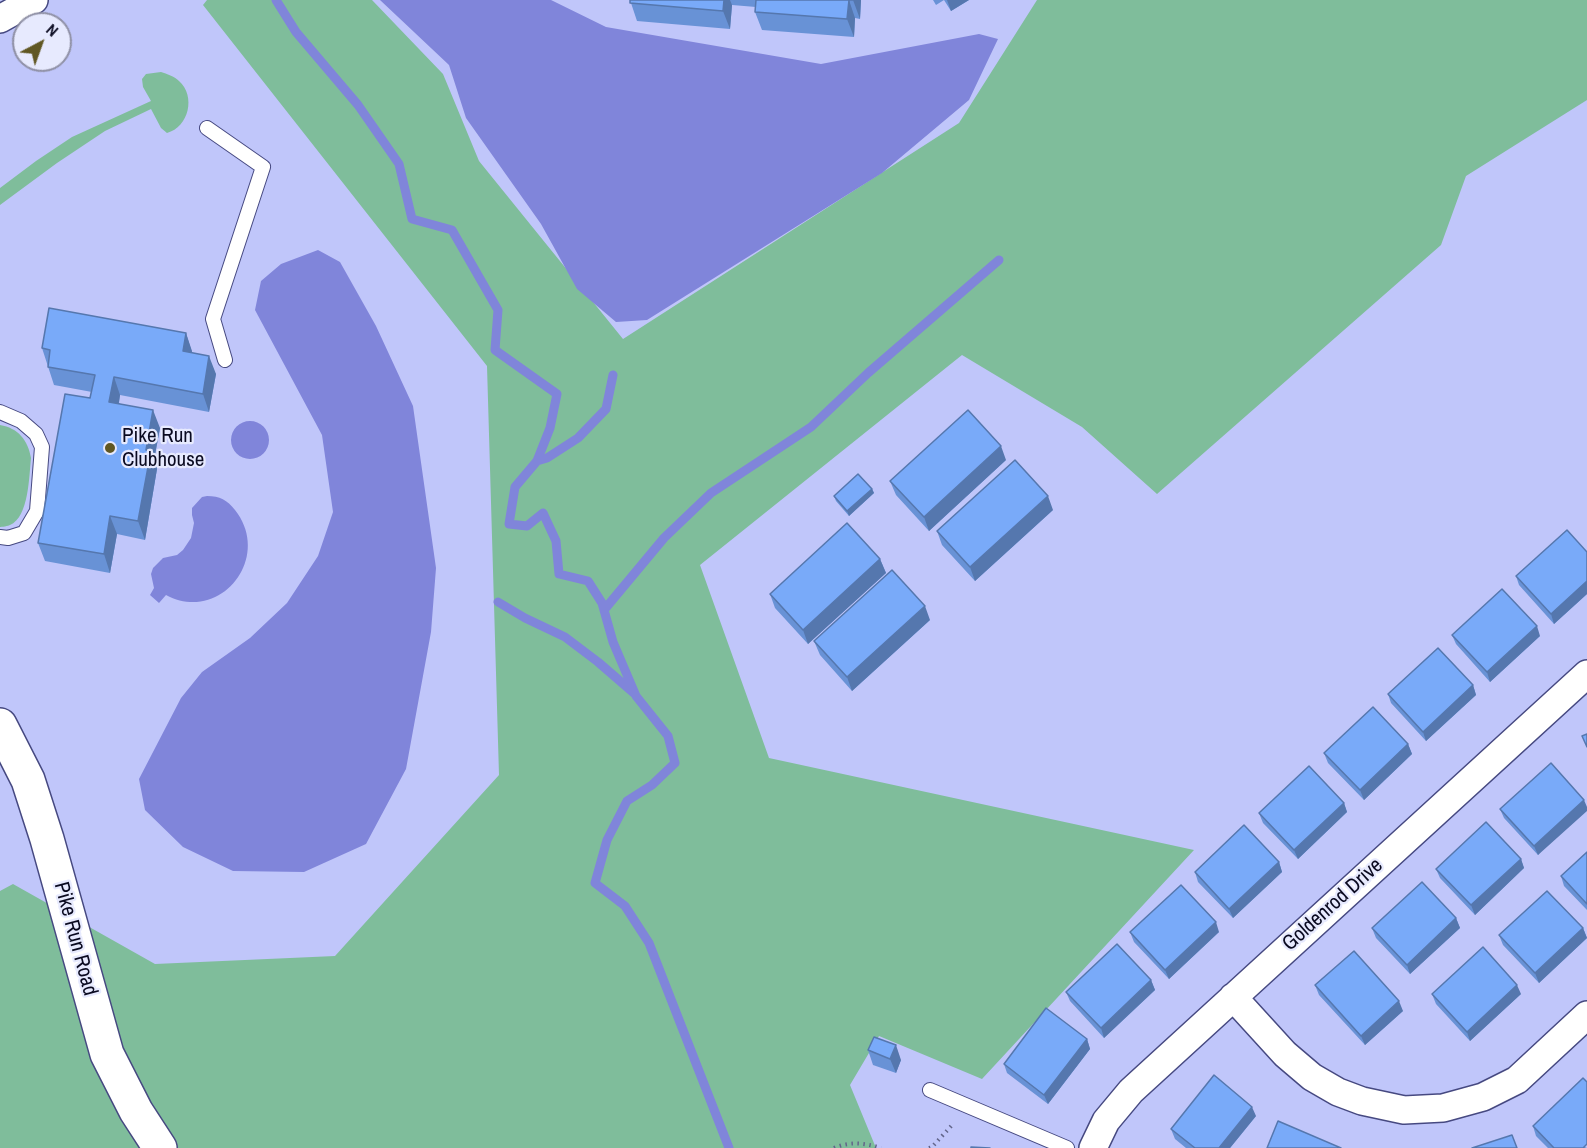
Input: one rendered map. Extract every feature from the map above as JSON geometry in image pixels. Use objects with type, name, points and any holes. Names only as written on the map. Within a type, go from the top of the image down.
[{"type":"street","points":[[0,19],[34,0]]},
{"type":"street","name":"Goldenrod Drive","points":[[1093,1148],[1106,1121],[1131,1091],[1587,674]]},
{"type":"street","name":"Pike Run Road","points":[[0,725],[28,780],[48,839],[107,1054],[136,1111],[160,1148]]},
{"type":"street","points":[[1233,997],[1285,1054],[1312,1077],[1338,1092],[1362,1101],[1404,1110],[1443,1108],[1483,1097],[1517,1080],[1587,1015]]},
{"type":"lane","points":[[207,128],[263,167],[213,320],[225,360]]},
{"type":"lane","points":[[0,412],[21,421],[36,434],[42,447],[37,511],[24,533],[9,538],[0,537]]},
{"type":"lane","points":[[930,1090],[1066,1148]]},
{"type":"path","points":[[928,1148],[969,1107]]},
{"type":"path","points":[[834,1148],[864,1143],[881,1148]]},
{"type":"green space","points":[[207,0],[372,0],[443,74],[479,161],[623,339],[959,123],[1037,0],[1587,0],[1587,100],[1466,176],[1441,245],[1157,494],[1082,427],[962,355],[700,565],[769,758],[1194,850],[982,1079],[879,1036],[850,1085],[876,1148],[0,1148],[0,891],[13,884],[155,964],[335,956],[499,775],[487,366],[203,5]]},
{"type":"green space","points":[[161,72],[177,79],[187,95],[188,110],[185,118],[175,130],[167,133],[161,128],[151,109],[105,131],[0,205],[0,188],[36,161],[72,137],[151,101],[143,87],[142,79],[146,74]]},
{"type":"green space","points":[[0,425],[17,432],[25,440],[31,458],[27,495],[21,514],[10,525],[0,527]]},
{"type":"water","points":[[380,0],[551,0],[606,27],[821,64],[979,34],[998,39],[969,100],[882,173],[647,320],[616,322],[577,289],[541,224],[466,118],[449,65]]},
{"type":"water","points":[[318,250],[340,262],[376,326],[413,406],[436,568],[431,632],[406,769],[366,844],[304,872],[233,871],[183,847],[145,810],[139,779],[181,698],[202,672],[250,638],[287,603],[318,556],[333,512],[322,435],[255,310],[261,281],[281,264]]},
{"type":"water","points":[[250,421],[263,427],[269,440],[263,453],[250,459],[237,453],[231,440],[237,427]]},
{"type":"water","points":[[202,497],[223,499],[235,510],[245,529],[248,548],[244,566],[235,581],[222,594],[205,601],[186,602],[166,595],[159,603],[150,595],[154,588],[151,574],[153,568],[163,558],[177,555],[183,550],[191,538],[194,523],[192,508]]},
{"type":"building","points":[[630,0],[724,0],[723,11],[630,3]]},
{"type":"building","points":[[756,0],[849,0],[847,19],[755,12]]},
{"type":"building","name":"Pike Run Clubhouse","points":[[49,308],[186,333],[183,351],[209,356],[203,394],[114,377],[109,402],[153,410],[146,450],[151,451],[138,521],[110,516],[104,554],[38,543],[65,394],[90,398],[95,375],[48,367],[50,350],[42,348]]},
{"type":"building","points":[[968,410],[1001,446],[924,517],[890,481]]},
{"type":"building","points":[[1015,460],[1048,496],[970,567],[937,531]]},
{"type":"building","points":[[858,474],[872,489],[847,511],[834,496]]},
{"type":"building","points":[[847,523],[880,559],[803,630],[770,594]]},
{"type":"building","points":[[1567,530],[1587,552],[1587,581],[1551,614],[1516,576]]},
{"type":"building","points":[[892,570],[925,606],[847,677],[814,641]]},
{"type":"building","points":[[1502,589],[1537,626],[1487,672],[1452,635]]},
{"type":"building","points":[[1438,648],[1473,685],[1423,732],[1388,694]]},
{"type":"building","points":[[1373,707],[1408,744],[1360,790],[1324,753]]},
{"type":"building","points":[[1587,734],[1587,747],[1582,736]]},
{"type":"building","points":[[1551,763],[1584,800],[1534,846],[1500,809]]},
{"type":"building","points":[[1309,766],[1344,803],[1294,850],[1259,813]]},
{"type":"building","points":[[1486,822],[1521,859],[1471,905],[1436,869]]},
{"type":"building","points":[[1244,825],[1279,862],[1229,909],[1195,872]]},
{"type":"building","points":[[1587,852],[1587,904],[1561,876]]},
{"type":"building","points":[[1422,882],[1456,918],[1407,965],[1372,928]]},
{"type":"building","points":[[1181,885],[1216,922],[1165,970],[1130,932]]},
{"type":"building","points":[[1547,891],[1583,928],[1535,973],[1499,935]]},
{"type":"building","points":[[1117,944],[1151,980],[1101,1028],[1066,992]]},
{"type":"building","points":[[1483,947],[1517,985],[1467,1032],[1432,994]]},
{"type":"building","points":[[1354,951],[1399,1001],[1361,1036],[1315,985]]},
{"type":"building","points":[[1046,1008],[1087,1039],[1044,1095],[1004,1064]]},
{"type":"building","points":[[874,1037],[896,1045],[890,1059],[868,1050]]},
{"type":"building","points":[[1214,1075],[1252,1107],[1219,1148],[1195,1148],[1171,1129]]},
{"type":"building","points":[[1583,1078],[1587,1082],[1587,1144],[1583,1148],[1554,1148],[1533,1126]]},
{"type":"building","points":[[1278,1121],[1341,1148],[1267,1148]]},
{"type":"building","points":[[1512,1135],[1517,1148],[1472,1148]]},
{"type":"waterway","points":[[276,0],[296,32],[358,105],[399,164],[412,219],[452,230],[498,310],[495,350],[557,394],[550,428],[537,461],[515,487],[509,524],[527,526],[543,513],[556,541],[559,574],[588,581],[602,603],[613,642],[636,696],[668,736],[675,763],[652,785],[627,801],[607,840],[595,883],[625,906],[649,943],[729,1148]]},
{"type":"waterway","points":[[604,610],[664,538],[711,493],[811,427],[868,373],[999,260]]},
{"type":"waterway","points":[[537,461],[547,458],[578,438],[606,409],[613,375]]},
{"type":"waterway","points":[[498,602],[565,637],[635,694]]},
{"type":"place","name":"Pike Run Clubhouse","points":[[110,448]]}]
